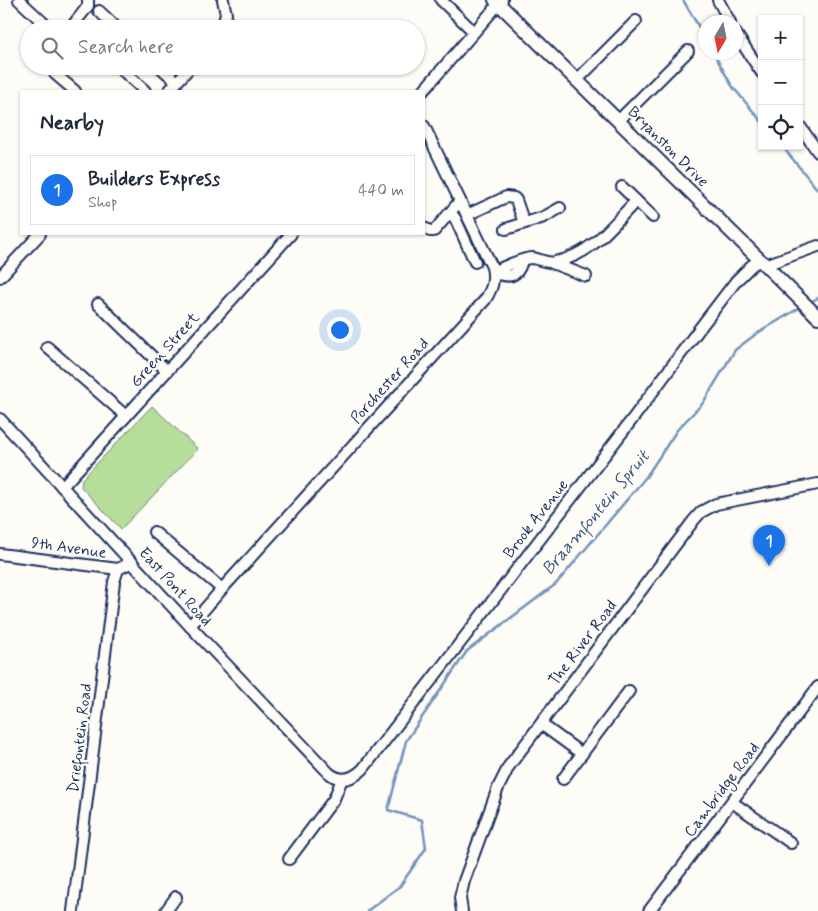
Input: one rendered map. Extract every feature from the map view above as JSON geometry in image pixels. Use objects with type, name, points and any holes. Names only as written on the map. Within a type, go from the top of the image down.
[{"type":"main road","name":"Bryanston Drive","points":[[498,1],[818,318]]},
{"type":"street","points":[[20,0],[41,20]]},
{"type":"street","points":[[77,20],[88,6],[88,0]]},
{"type":"street","points":[[223,0],[226,14],[224,20]]},
{"type":"street","points":[[441,0],[474,32]]},
{"type":"street","points":[[718,0],[726,15]]},
{"type":"street","points":[[424,90],[498,1]]},
{"type":"street","points":[[99,10],[109,20]]},
{"type":"street","points":[[577,80],[636,21]]},
{"type":"street","points":[[743,44],[758,66]]},
{"type":"street","points":[[618,121],[688,51]]},
{"type":"street","points":[[56,75],[74,90]]},
{"type":"street","points":[[128,75],[144,90]]},
{"type":"street","points":[[169,75],[177,82]]},
{"type":"street","points":[[170,90],[183,75]]},
{"type":"street","points":[[425,128],[493,273],[505,276],[515,275],[522,262],[530,258],[552,263],[586,276]]},
{"type":"street","points":[[803,131],[818,152]]},
{"type":"street","points":[[622,188],[654,218]]},
{"type":"street","points":[[467,215],[506,196],[516,200],[524,223]]},
{"type":"street","points":[[425,228],[434,231],[460,201]]},
{"type":"street","points":[[552,263],[586,251],[636,201]]},
{"type":"street","points":[[506,229],[544,217],[560,208]]},
{"type":"street","points":[[450,213],[455,218],[475,262]]},
{"type":"street","points":[[0,277],[39,235]]},
{"type":"street","name":"Green Street","points":[[62,487],[291,235]]},
{"type":"street","name":"Brook Avenue","points":[[342,779],[353,777],[363,769],[634,417],[736,281],[751,266],[818,246]]},
{"type":"street","name":"Porchester Road","points":[[190,626],[484,300],[494,282],[493,273]]},
{"type":"street","points":[[98,304],[167,371]]},
{"type":"street","points":[[46,347],[126,416]]},
{"type":"street","name":"East Pont Road","points":[[0,419],[190,626],[329,773],[333,777],[342,779]]},
{"type":"street","name":"The River Road","points":[[462,911],[460,898],[464,881],[498,788],[509,766],[701,512],[716,504],[818,484]]},
{"type":"street","points":[[154,532],[222,589]]},
{"type":"street","name":"9th Avenue","points":[[0,554],[118,569],[132,562]]},
{"type":"street","name":"Driefontein Road","points":[[73,911],[114,582],[118,569]]},
{"type":"street","name":"Cambridge Road","points":[[649,911],[818,687]]},
{"type":"street","points":[[563,780],[629,691]]},
{"type":"street","points":[[541,724],[582,754]]},
{"type":"street","points":[[289,859],[334,799],[342,779]]},
{"type":"street","points":[[732,802],[791,844]]},
{"type":"street","points":[[166,911],[176,897]]},
{"type":"green space","points":[[152,406],[198,449],[121,529],[81,487],[82,479]]},
{"type":"waterway","points":[[683,0],[698,25]]},
{"type":"waterway","points":[[717,60],[732,86],[758,117]]},
{"type":"waterway","points":[[785,150],[818,190]]},
{"type":"waterway","name":"Braamfontein Spruit","points":[[808,303],[818,298]]},
{"type":"waterway","name":"Braamfontein Spruit","points":[[367,911],[400,886],[426,848],[422,820],[388,810],[406,741],[467,651],[556,584],[646,477],[677,430],[703,403],[735,350],[756,334],[801,307]]},
{"type":"place","name":"Builders Express","points":[[769,566]]}]
